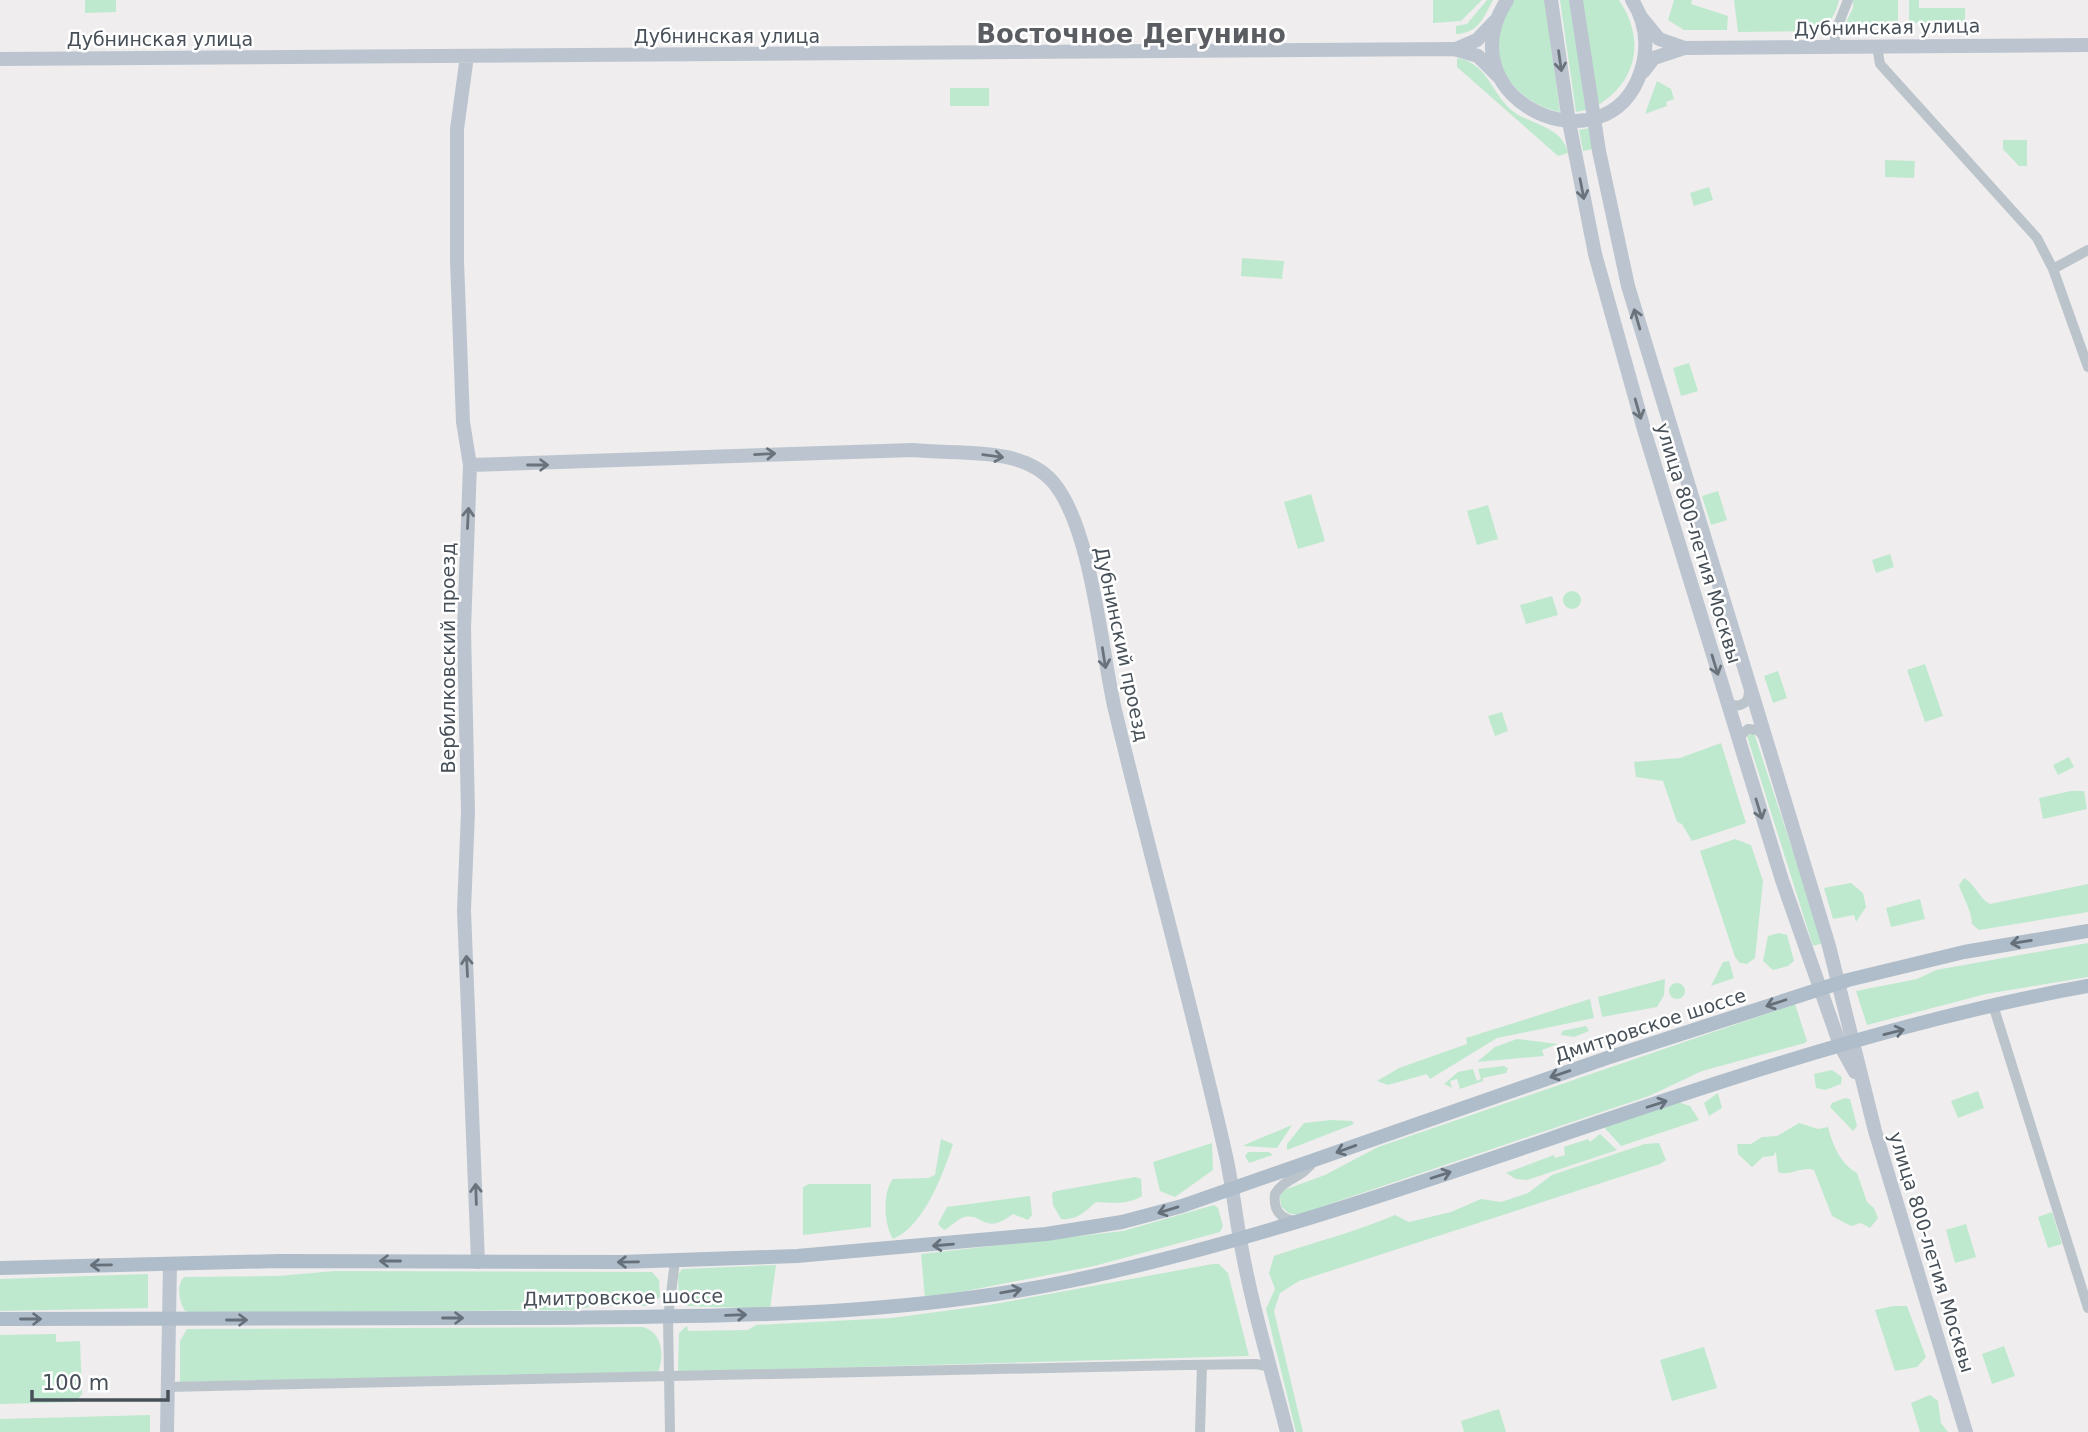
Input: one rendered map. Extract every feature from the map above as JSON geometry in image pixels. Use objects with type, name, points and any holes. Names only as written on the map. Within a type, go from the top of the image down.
[{"type":"main road","name":"Дмитровское шоссе","points":[[0,1268],[170,1264],[675,1261],[910,1247],[1046,1234],[1156,1214],[1607,1058],[1838,983],[1964,953],[2088,931]]},
{"type":"main road","name":"Дмитровское шоссе","points":[[0,1319],[668,1318],[831,1313],[973,1298],[1065,1282],[1240,1240],[1847,1044],[1993,1005],[2088,986]]},
{"type":"street","points":[[1501,79],[1493,48],[1497,18],[1507,0]]},
{"type":"street","name":"улица 800-летия Москвы","points":[[1552,0],[1569,122],[1595,254],[1739,744],[1819,989],[1847,1044],[1861,1083],[1966,1432]]},
{"type":"street","name":"улица 800-летия Москвы","points":[[1576,0],[1594,117],[1628,286],[1838,983],[1847,1044]]},
{"type":"street","points":[[1632,0],[1640,16],[1646,40],[1640,76]]},
{"type":"street","points":[[1835,46],[1835,33],[1848,0]]},
{"type":"street","name":"Дубнинская улица","points":[[1640,16],[1659,39],[1685,48]]},
{"type":"street","name":"Дубнинская улица","points":[[1454,49],[1476,40],[1497,18]]},
{"type":"street","name":"Дубнинская улица","points":[[1594,117],[1625,98],[1654,58],[1685,48],[2088,45]]},
{"type":"street","points":[[1877,46],[1880,64],[2037,238],[2053,269],[2088,367]]},
{"type":"street","name":"Дубнинская улица","points":[[0,59],[1454,49],[1478,56],[1528,110],[1569,122]]},
{"type":"street","name":"Вербилковский проезд","points":[[467,56],[457,129],[457,249],[463,422],[470,465],[464,629],[468,812],[464,910],[478,1262]]},
{"type":"street","points":[[1569,122],[1594,117]]},
{"type":"street","points":[[2053,269],[2088,250]]},
{"type":"street","name":"Дубнинский проезд","points":[[470,465],[913,450],[997,456],[1033,466],[1044,474],[1061,494],[1087,566],[1104,663],[1135,798],[1233,1188]]},
{"type":"street","points":[[1726,699],[1731,704],[1740,705],[1747,701],[1749,691]]},
{"type":"street","points":[[1739,744],[1742,734],[1748,729],[1756,729],[1763,736]]},
{"type":"street","points":[[1993,1005],[2088,1308]]},
{"type":"street","points":[[1301,1222],[1282,1217],[1275,1207],[1275,1194],[1284,1183],[1302,1176],[1314,1160]]},
{"type":"street","points":[[1233,1188],[1240,1240],[1287,1432]]},
{"type":"street","points":[[670,1432],[668,1318],[675,1261]]},
{"type":"street","points":[[167,1432],[170,1264]]},
{"type":"street","points":[[167,1387],[1256,1364],[1271,1367]]},
{"type":"street","points":[[1200,1432],[1202,1365]]},
{"type":"green space","points":[[85,0],[116,0],[116,12],[85,13]]},
{"type":"green space","points":[[1433,0],[1482,0],[1461,21],[1433,23]]},
{"type":"green space","points":[[1487,0],[1493,0],[1475,28],[1456,34],[1456,26],[1467,24]]},
{"type":"green space","points":[[1514,0],[1545,0],[1560,112],[1541,106],[1525,96],[1512,84],[1504,70],[1499,53],[1499,36],[1504,18]]},
{"type":"green space","points":[[1560,0],[1570,0],[1586,110],[1576,112]]},
{"type":"green space","points":[[1581,0],[1619,0],[1632,29],[1633,58],[1629,71],[1622,84],[1598,105]]},
{"type":"green space","points":[[1674,0],[1692,0],[1691,4],[1728,16],[1727,30],[1684,30],[1668,20]]},
{"type":"green space","points":[[1734,0],[1839,0],[1832,19],[1817,31],[1738,32]]},
{"type":"green space","points":[[1853,0],[1898,0],[1898,23],[1845,24],[1853,8]]},
{"type":"green space","points":[[1909,0],[1919,0],[1919,8],[1965,8],[1965,22],[1909,23]]},
{"type":"green space","points":[[1457,58],[1475,65],[1510,109],[1552,131],[1565,144],[1568,153],[1558,156],[1457,67]]},
{"type":"green space","points":[[1657,81],[1671,89],[1674,99],[1666,102],[1667,106],[1645,114]]},
{"type":"green space","points":[[950,88],[989,88],[989,106],[950,106]]},
{"type":"green space","points":[[1589,128],[1594,149],[1583,151],[1579,130]]},
{"type":"green space","points":[[2003,140],[2027,140],[2027,166],[2019,166],[2003,149]]},
{"type":"green space","points":[[1885,160],[1915,161],[1914,178],[1885,177]]},
{"type":"green space","points":[[1709,187],[1713,200],[1694,206],[1690,193]]},
{"type":"green space","points":[[1242,258],[1284,261],[1282,279],[1241,276]]},
{"type":"green space","points":[[1689,363],[1698,391],[1681,396],[1673,368]]},
{"type":"green space","points":[[1718,491],[1727,520],[1711,525],[1702,496]]},
{"type":"green space","points":[[1311,494],[1325,541],[1298,549],[1284,502]]},
{"type":"green space","points":[[1488,505],[1498,539],[1477,545],[1467,511]]},
{"type":"green space","points":[[1890,554],[1894,567],[1876,573],[1872,560]]},
{"type":"green space","points":[[1572,591],[1578,594],[1581,600],[1578,606],[1572,609],[1566,606],[1563,600],[1566,594]]},
{"type":"green space","points":[[1552,596],[1558,615],[1526,624],[1520,605]]},
{"type":"green space","points":[[1925,664],[1943,716],[1925,722],[1907,670]]},
{"type":"green space","points":[[1778,671],[1787,698],[1773,703],[1764,676]]},
{"type":"green space","points":[[1502,712],[1508,731],[1495,736],[1488,716]]},
{"type":"green space","points":[[1754,733],[1823,943],[1813,946],[1747,736]]},
{"type":"green space","points":[[1721,743],[1746,823],[1692,841],[1682,824],[1677,822],[1663,781],[1636,777],[1634,762],[1680,758]]},
{"type":"green space","points":[[2069,757],[2074,767],[2058,775],[2053,765]]},
{"type":"green space","points":[[2084,791],[2087,809],[2043,819],[2039,798]]},
{"type":"green space","points":[[1735,839],[1751,845],[1763,881],[1755,958],[1747,964],[1740,963],[1735,957],[1700,851]]},
{"type":"green space","points":[[1964,878],[1990,904],[2088,884],[2088,912],[1979,930],[1972,924],[1959,885]]},
{"type":"green space","points":[[1851,883],[1863,893],[1866,907],[1856,922],[1854,915],[1833,919],[1824,888]]},
{"type":"green space","points":[[1920,899],[1925,919],[1891,927],[1886,908]]},
{"type":"green space","points":[[1779,933],[1787,935],[1794,961],[1788,966],[1773,970],[1763,961],[1768,936]]},
{"type":"green space","points":[[2088,943],[2088,977],[1986,994],[1867,1025],[1856,991],[1917,979],[1936,970]]},
{"type":"green space","points":[[1729,961],[1734,978],[1711,986],[1723,962]]},
{"type":"green space","points":[[1665,979],[1664,995],[1657,1007],[1602,1017],[1598,997]]},
{"type":"green space","points":[[1674,983],[1680,983],[1685,991],[1683,997],[1674,999],[1669,994],[1669,988]]},
{"type":"green space","points":[[1590,999],[1594,1018],[1497,1038],[1430,1079],[1427,1074],[1388,1085],[1377,1081],[1399,1068],[1467,1044],[1466,1038]]},
{"type":"green space","points":[[1795,1004],[1807,1041],[1805,1043],[1702,1071],[1649,1096],[1297,1215],[1288,1213],[1281,1206],[1280,1196],[1284,1190],[1325,1175],[1378,1147]]},
{"type":"green space","points":[[1586,1026],[1589,1031],[1574,1037],[1561,1035],[1562,1031]]},
{"type":"green space","points":[[1517,1039],[1558,1044],[1542,1050],[1544,1056],[1477,1062],[1495,1047]]},
{"type":"green space","points":[[1504,1066],[1508,1068],[1506,1073],[1483,1078],[1483,1081],[1460,1089],[1457,1079],[1450,1081],[1452,1088],[1444,1084],[1458,1072],[1473,1069],[1477,1081],[1481,1079],[1478,1069]]},
{"type":"green space","points":[[1832,1070],[1842,1077],[1841,1084],[1825,1090],[1816,1088],[1814,1074]]},
{"type":"green space","points":[[1978,1091],[1984,1108],[1958,1118],[1951,1101]]},
{"type":"green space","points":[[1718,1093],[1722,1108],[1709,1116],[1704,1103]]},
{"type":"green space","points":[[1850,1099],[1857,1126],[1853,1131],[1830,1107],[1832,1103]]},
{"type":"green space","points":[[1678,1102],[1690,1106],[1699,1120],[1621,1146],[1603,1126]]},
{"type":"green space","points":[[1352,1121],[1354,1124],[1287,1150],[1287,1144],[1304,1123]]},
{"type":"green space","points":[[1799,1123],[1818,1129],[1828,1127],[1838,1153],[1857,1173],[1867,1202],[1874,1208],[1878,1218],[1870,1228],[1861,1223],[1851,1226],[1832,1216],[1814,1170],[1778,1172],[1776,1152],[1773,1156],[1763,1157],[1752,1167],[1738,1154],[1737,1144],[1751,1144],[1762,1137],[1777,1136]]},
{"type":"green space","points":[[1292,1125],[1277,1148],[1244,1146],[1244,1145]]},
{"type":"green space","points":[[1600,1134],[1617,1150],[1527,1180],[1516,1179],[1506,1173],[1554,1155],[1555,1158],[1565,1155],[1564,1147],[1588,1139],[1590,1142]]},
{"type":"green space","points":[[941,1139],[953,1144],[938,1184],[914,1223],[893,1239],[886,1209],[889,1185],[893,1179],[928,1178],[935,1175]]},
{"type":"green space","points":[[1212,1143],[1213,1170],[1175,1197],[1160,1191],[1153,1162]]},
{"type":"green space","points":[[1659,1143],[1666,1160],[1660,1164],[1299,1281],[1280,1293],[1274,1311],[1303,1432],[1296,1432],[1266,1309],[1275,1289],[1269,1273],[1274,1256],[1395,1215],[1409,1222],[1451,1212],[1481,1199],[1501,1202],[1528,1193],[1552,1175],[1645,1144]]},
{"type":"green space","points":[[1248,1152],[1269,1152],[1273,1155],[1249,1163],[1245,1156]]},
{"type":"green space","points":[[1136,1177],[1141,1179],[1142,1196],[1131,1201],[1096,1202],[1080,1215],[1066,1219],[1061,1219],[1053,1205],[1052,1193],[1056,1191]]},
{"type":"green space","points":[[809,1184],[871,1184],[871,1227],[803,1235],[803,1187]]},
{"type":"green space","points":[[1030,1196],[1032,1215],[1028,1220],[1013,1214],[990,1224],[976,1218],[964,1217],[944,1230],[938,1224],[947,1207]]},
{"type":"green space","points":[[1214,1205],[1218,1208],[1223,1226],[1220,1232],[1094,1266],[925,1299],[921,1254],[1123,1231]]},
{"type":"green space","points":[[2052,1212],[2062,1244],[2048,1248],[2038,1217]]},
{"type":"green space","points":[[1966,1224],[1976,1257],[1955,1263],[1946,1230]]},
{"type":"green space","points":[[1219,1264],[1228,1273],[1249,1356],[678,1372],[679,1333],[687,1326],[688,1331],[748,1330],[756,1325],[892,1318],[989,1305]]},
{"type":"green space","points":[[776,1265],[770,1309],[687,1306],[679,1298],[678,1275],[682,1269]]},
{"type":"green space","points":[[335,1271],[652,1272],[659,1280],[660,1297],[650,1306],[595,1306],[572,1310],[192,1313],[185,1311],[180,1298],[179,1289],[184,1277],[278,1276]]},
{"type":"green space","points":[[148,1274],[148,1308],[0,1311],[0,1279]]},
{"type":"green space","points":[[1907,1306],[1926,1357],[1917,1367],[1895,1371],[1875,1310]]},
{"type":"green space","points":[[187,1329],[649,1329],[658,1339],[661,1358],[658,1372],[180,1382],[180,1341]]},
{"type":"green space","points":[[56,1334],[56,1342],[80,1341],[82,1394],[76,1402],[0,1404],[0,1335]]},
{"type":"green space","points":[[2004,1346],[2015,1376],[1992,1384],[1982,1354]]},
{"type":"green space","points":[[1704,1347],[1717,1388],[1672,1401],[1660,1360]]},
{"type":"green space","points":[[1930,1395],[1938,1401],[1941,1423],[1948,1432],[1920,1432],[1911,1403]]},
{"type":"green space","points":[[1499,1409],[1506,1432],[1464,1432],[1461,1421]]},
{"type":"green space","points":[[150,1415],[150,1432],[0,1432],[0,1419]]},
{"type":"district","name":"Восточное Дегунино","points":[[1131,34]]}]
